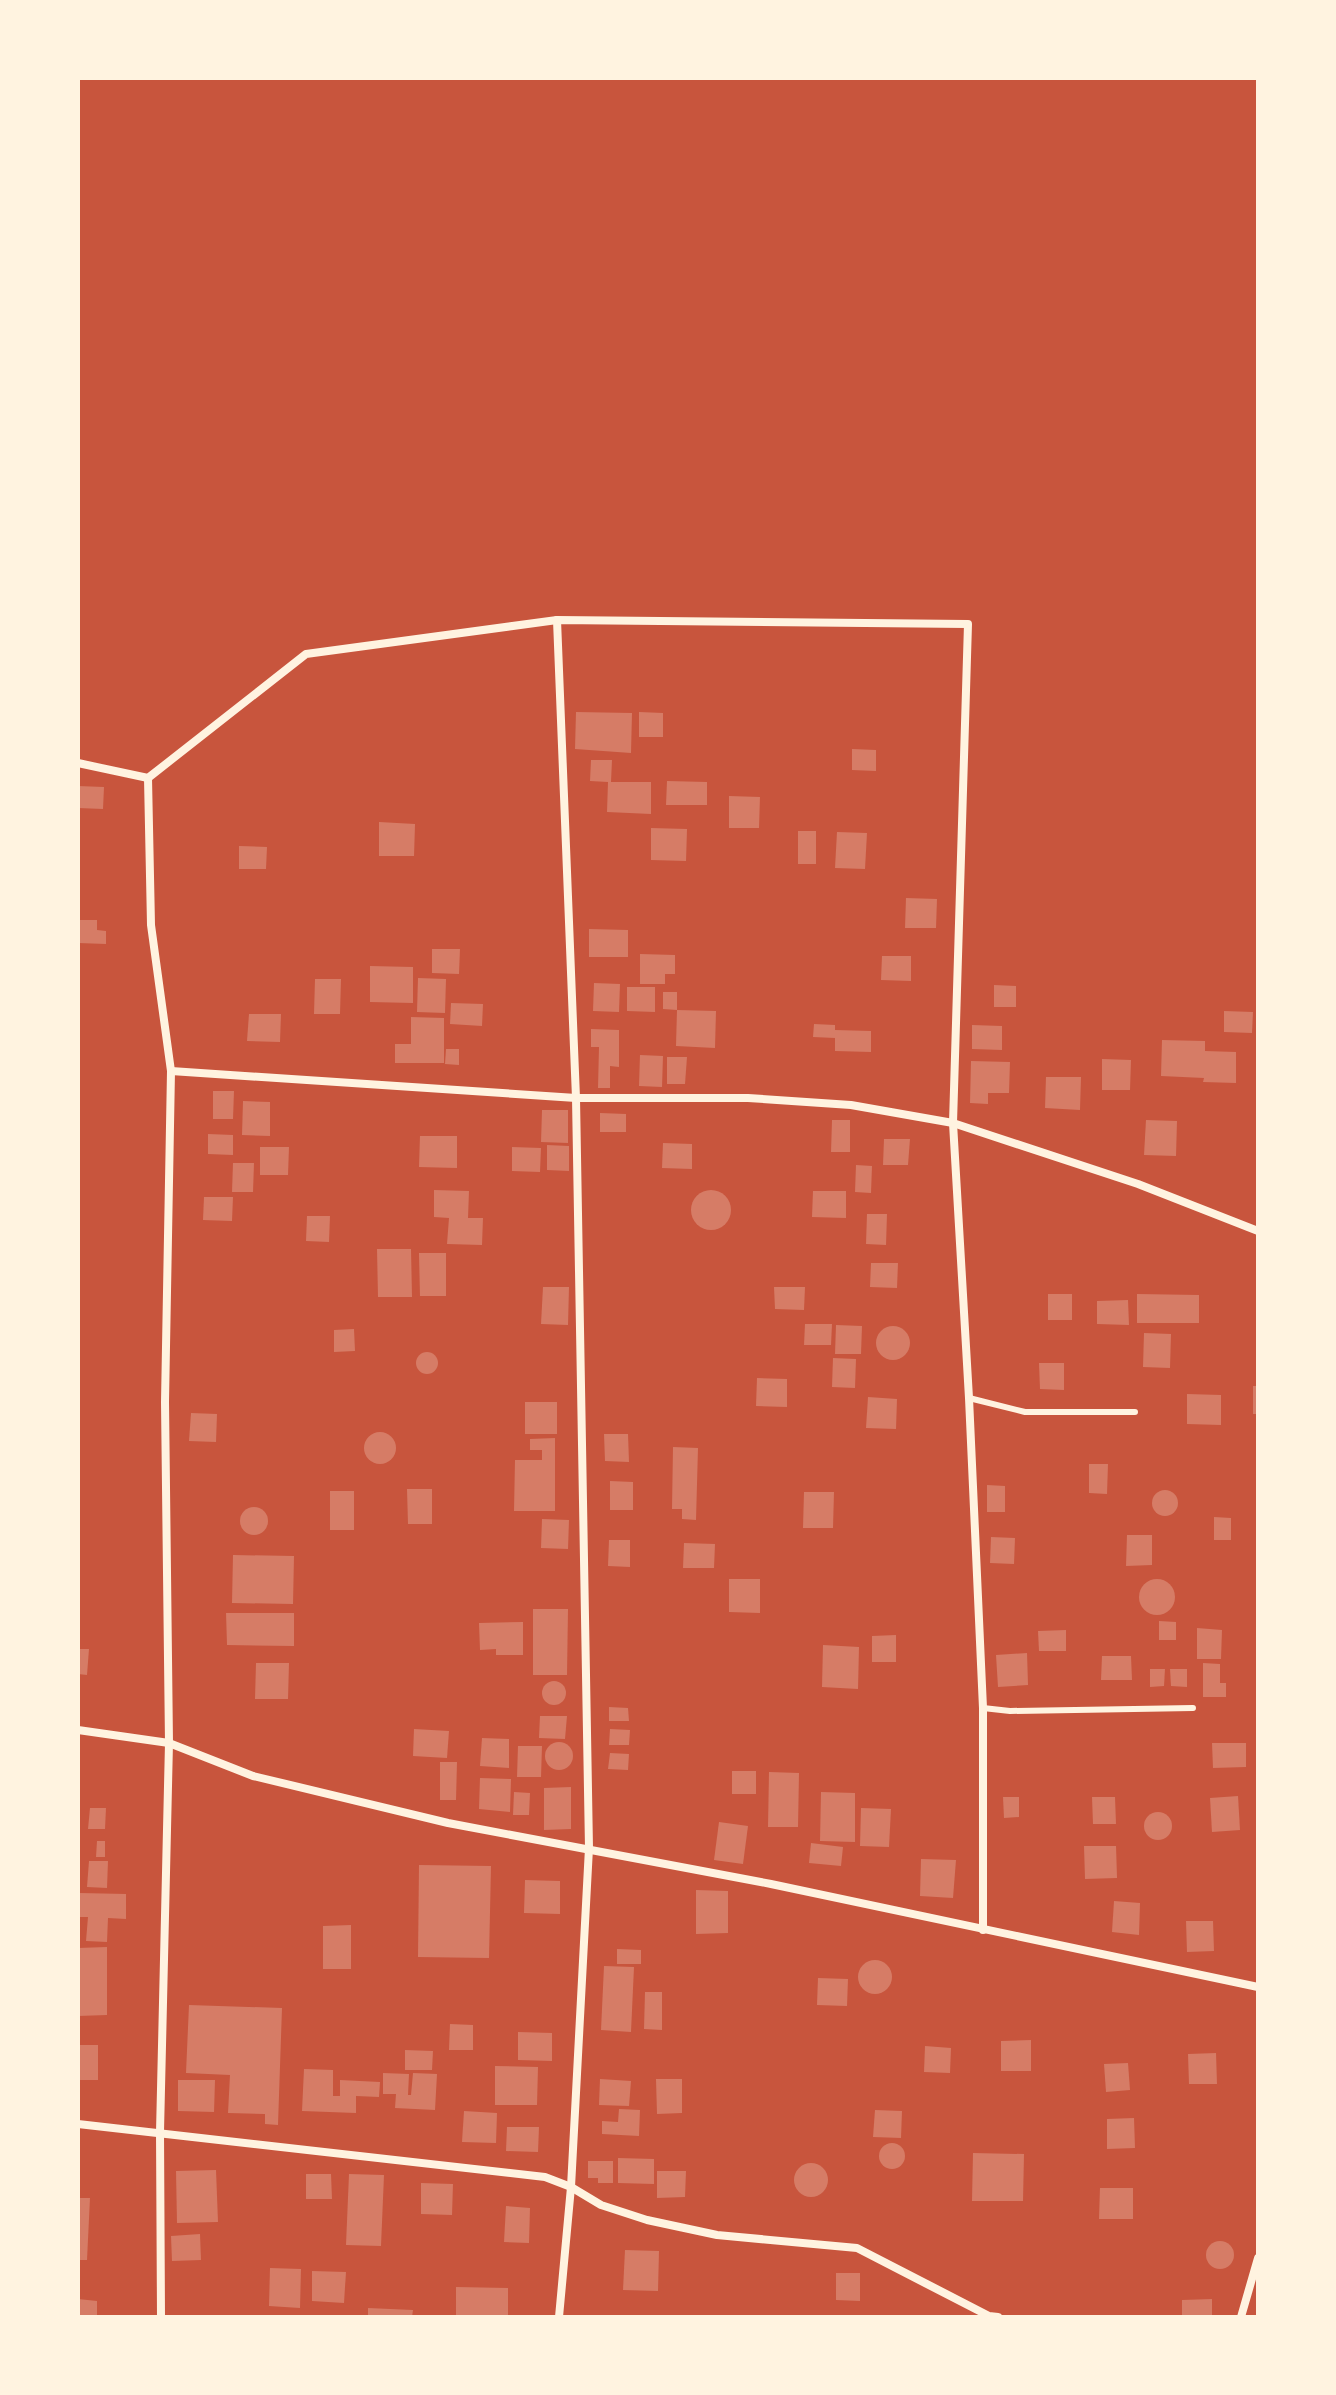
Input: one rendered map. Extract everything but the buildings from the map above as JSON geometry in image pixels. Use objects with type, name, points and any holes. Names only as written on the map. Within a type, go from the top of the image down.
[{"type":"street","points":[[557,620],[576,1098],[589,1848],[571,2187],[559,2317]]},
{"type":"street","points":[[148,778],[306,654],[557,620],[968,624],[953,1123],[983,1708],[983,1930]]},
{"type":"street","points":[[78,763],[148,778]]},
{"type":"street","points":[[148,778],[151,925],[171,1071],[165,1402],[169,1743],[160,2132],[161,2317]]},
{"type":"street","points":[[171,1071],[576,1098],[748,1098],[851,1105],[953,1123],[1138,1184],[1258,1231]]},
{"type":"street","points":[[78,1730],[169,1743],[253,1776],[448,1823],[771,1884],[1258,1987]]},
{"type":"street","points":[[78,2124],[545,2177],[571,2187],[601,2205],[717,2235],[857,2248],[989,2316],[998,2317]]},
{"type":"street","points":[[1241,2317],[1258,2258]]},
{"type":"lane","points":[[969,1398],[1025,1412],[1135,1412]]},
{"type":"lane","points":[[983,1708],[1010,1711],[1193,1708]]}]
